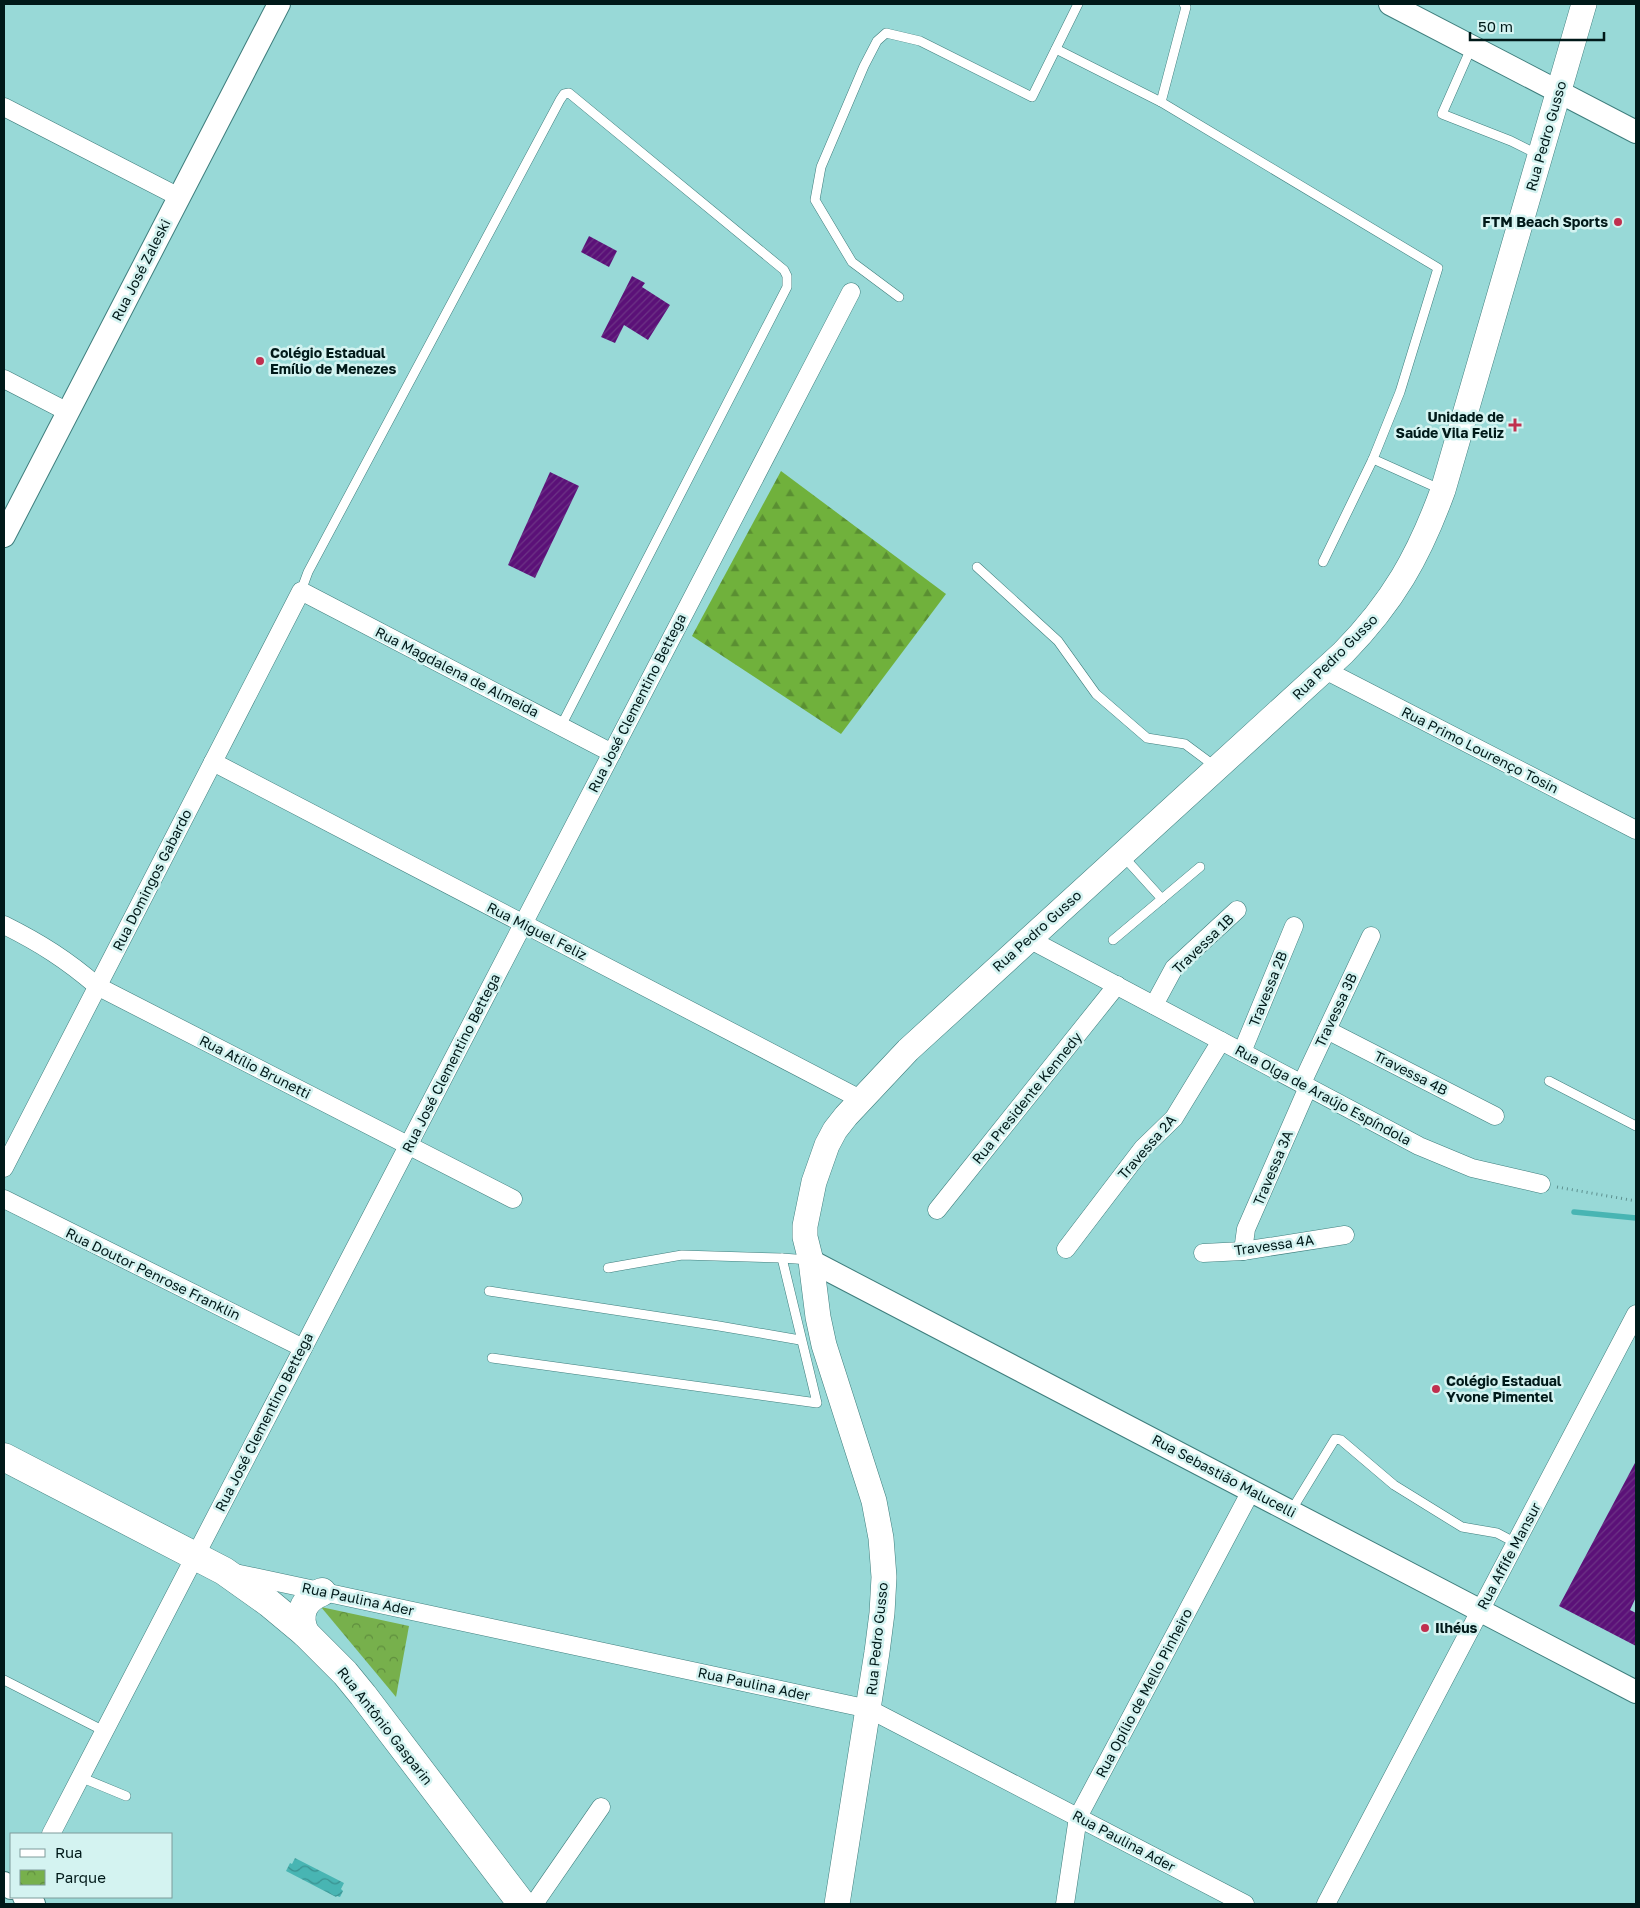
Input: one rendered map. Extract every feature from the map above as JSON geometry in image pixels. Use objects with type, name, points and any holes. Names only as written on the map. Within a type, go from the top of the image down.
[{"type":"main road","name":"Rua Pedro Gusso","points":[[837,1904],[869,1709],[882,1613],[884,1576],[881,1538],[874,1501],[829,1401],[824,1346],[818,1317],[811,1261],[820,1240],[833,1179],[858,1117],[862,1100],[908,1050],[1364,632],[1395,592],[1419,548],[1442,490],[1584,4]]},
{"type":"main road","name":"Rua Antônio Gasparin","points":[[4,1457],[224,1571],[305,1633],[345,1673],[363,1695],[522,1904]]},
{"type":"main road","points":[[305,1633],[301,1625],[302,1608],[314,1595],[322,1592]]},
{"type":"street","name":"Rua José Zaleski","points":[[4,536],[279,4]]},
{"type":"street","points":[[1390,4],[1636,132]]},
{"type":"street","points":[[4,107],[179,197]]},
{"type":"street","name":"Rua José Clementino Bettega","points":[[52,1833],[851,292]]},
{"type":"street","points":[[4,379],[68,412]]},
{"type":"street","name":"Rua Magdalena de Almeida","points":[[301,591],[612,753]]},
{"type":"street","name":"Rua Domingos Gabardo","points":[[4,1168],[301,591]]},
{"type":"street","name":"Rua Primo Lourenço Tosin","points":[[1324,670],[1636,830]]},
{"type":"street","name":"Rua Miguel Feliz","points":[[213,762],[862,1100]]},
{"type":"street","name":"Travessa 1B","points":[[1154,1005],[1174,968],[1237,910]]},
{"type":"street","name":"Rua Atílio Brunetti","points":[[4,925],[39,943],[71,963],[98,986],[513,1199]]},
{"type":"street","name":"Travessa 2B","points":[[1242,1052],[1294,926]]},
{"type":"street","name":"Travessa 3B","points":[[1305,1085],[1327,1030],[1371,936]]},
{"type":"street","name":"Rua Olga de Araújo Espíndola","points":[[1029,938],[1419,1146],[1496,1175],[1541,1184]]},
{"type":"street","name":"Rua Presidente Kennedy","points":[[937,1210],[1117,985]]},
{"type":"street","name":"Travessa 4B","points":[[1327,1030],[1495,1116]]},
{"type":"street","name":"Travessa 2A","points":[[1066,1249],[1143,1148],[1170,1124],[1221,1040]]},
{"type":"street","name":"Travessa 3A","points":[[1243,1251],[1246,1229],[1305,1085]]},
{"type":"street","name":"Rua Doutor Penrose Franklin","points":[[4,1199],[303,1348]]},
{"type":"street","name":"Travessa 4A","points":[[1203,1253],[1243,1251],[1345,1235]]},
{"type":"street","name":"Rua Sebastião Malucelli","points":[[811,1261],[1636,1692]]},
{"type":"street","name":"Rua Affife Mansur","points":[[1326,1904],[1636,1314]]},
{"type":"street","name":"Rua Opílio de Mello Pinheiro","points":[[1065,1904],[1078,1817],[1251,1491]]},
{"type":"street","name":"Rua Paulina Ader","points":[[224,1571],[869,1709],[1245,1904]]},
{"type":"street","points":[[534,1904],[600,1807]]},
{"type":"lane","points":[[899,297],[852,262],[815,200],[821,167],[864,66],[877,41],[886,34],[920,41],[1032,97],[1078,4]]},
{"type":"lane","points":[[1161,102],[1186,7],[1184,4]]},
{"type":"lane","points":[[1472,46],[1442,114],[1511,141],[1540,155]]},
{"type":"lane","points":[[1056,49],[1161,102],[1438,268],[1400,392],[1373,459],[1323,562]]},
{"type":"lane","points":[[301,591],[308,572],[560,100],[564,94],[569,93],[784,270],[788,281],[561,726]]},
{"type":"lane","points":[[1373,459],[1442,490]]},
{"type":"lane","points":[[977,567],[1058,641],[1096,694],[1147,738],[1185,744],[1216,767]]},
{"type":"lane","points":[[1122,854],[1162,899]]},
{"type":"lane","points":[[1113,940],[1200,867]]},
{"type":"lane","points":[[1549,1081],[1636,1126]]},
{"type":"lane","points":[[608,1268],[682,1256],[782,1258],[811,1261]]},
{"type":"lane","points":[[782,1258],[800,1340],[829,1401]]},
{"type":"lane","points":[[489,1291],[800,1340]]},
{"type":"lane","points":[[492,1358],[829,1401]]},
{"type":"lane","points":[[1291,1512],[1335,1439],[1340,1440],[1394,1485],[1462,1527],[1497,1533],[1516,1542]]},
{"type":"lane","points":[[4,1680],[104,1731]]},
{"type":"lane","points":[[80,1777],[126,1796]]},
{"type":"path","points":[[1541,1184],[1636,1201]]},
{"type":"green space","points":[[781,471],[946,594],[841,734],[692,636]]},
{"type":"green space","points":[[321,1607],[409,1626],[396,1697]]},
{"type":"water","points":[[295,1858],[344,1883],[340,1897],[336,1897],[286,1871]]},
{"type":"building","points":[[589,236],[617,251],[609,267],[581,252]]},
{"type":"building","points":[[632,276],[645,283],[642,287],[670,305],[648,340],[624,325],[615,343],[601,337]]},
{"type":"building","points":[[550,472],[579,486],[535,578],[508,565]]},
{"type":"building","points":[[1636,1461],[1636,1597],[1630,1610],[1636,1613],[1636,1646],[1559,1606]]},
{"type":"waterway","points":[[1574,1212],[1636,1218]]},
{"type":"place","name":"FTM Beach Sports","points":[[1618,222]]},
{"type":"place","name":"Colégio Estadual Emílio de Menezes","points":[[260,361]]},
{"type":"place","name":"Unidade de Saúde Vila Feliz","points":[[1515,425]]},
{"type":"place","name":"Colégio Estadual Yvone Pimentel","points":[[1436,1389]]},
{"type":"place","name":"Ilhéus","points":[[1425,1628]]}]
